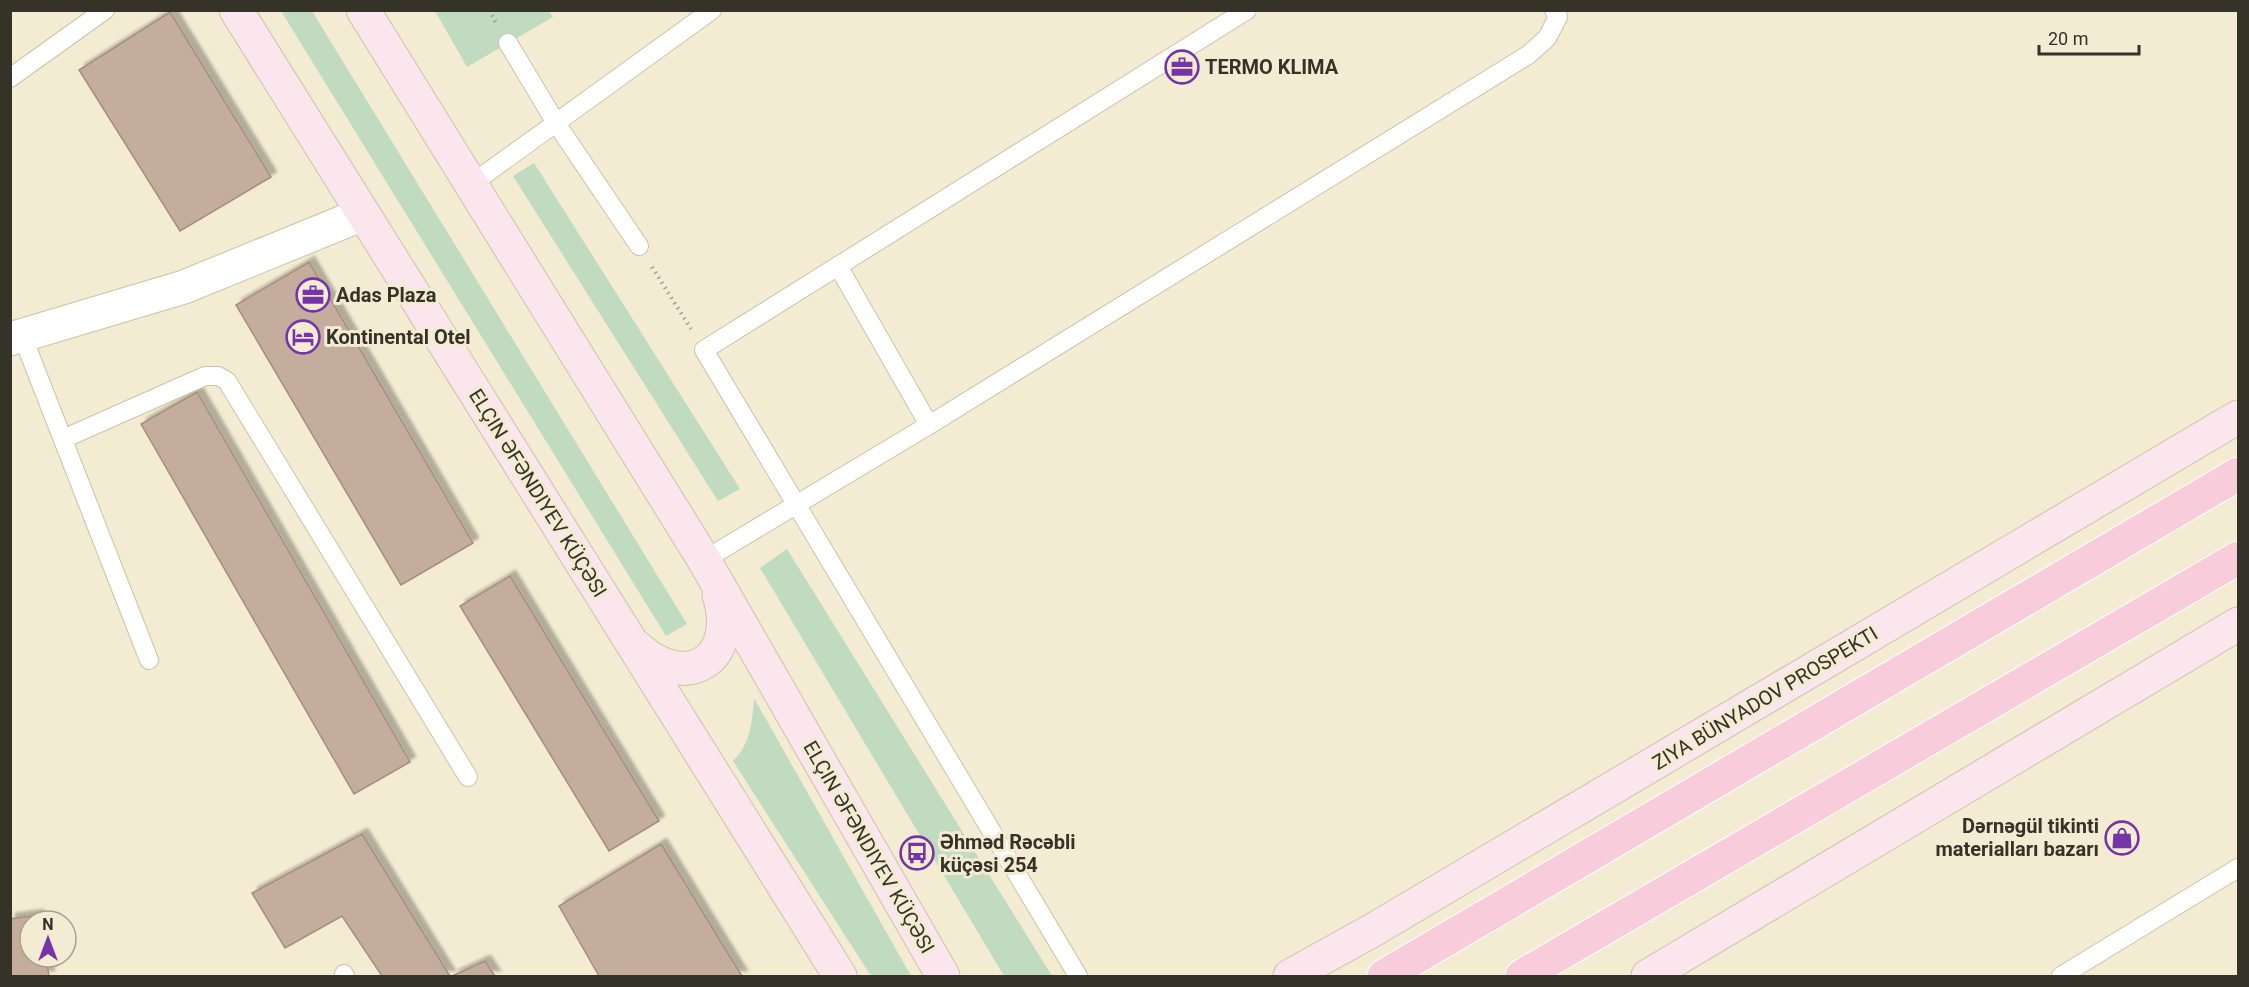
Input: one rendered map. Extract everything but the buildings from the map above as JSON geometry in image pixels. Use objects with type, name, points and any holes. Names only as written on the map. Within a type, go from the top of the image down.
[{"type":"main road","name":"ELÇIN ƏFƏNDIYEV KÜÇƏSI","points":[[236,10],[840,976]]},
{"type":"main road","name":"ELÇIN ƏFƏNDIYEV KÜÇƏSI","points":[[363,10],[704,560],[941,968]]},
{"type":"main road","name":"ZIYA BÜNYADOV PROSPEKTI","points":[[1290,976],[1373,930],[2238,417]]},
{"type":"main road","points":[[1384,976],[2235,476]]},
{"type":"main road","points":[[1522,976],[2238,558]]},
{"type":"main road","points":[[633,645],[664,667],[682,670],[698,666],[712,655],[721,643],[724,610],[704,560]]},
{"type":"main road","points":[[1648,976],[2238,624]]},
{"type":"main road","points":[[1336,976],[1340,967],[1373,930]]},
{"type":"street","points":[[16,337],[184,287],[363,214]]},
{"type":"lane","points":[[10,78],[105,10]]},
{"type":"lane","points":[[470,185],[712,10]]},
{"type":"lane","points":[[1078,976],[704,350],[1247,10]]},
{"type":"lane","points":[[704,560],[929,425],[1528,55],[1547,38],[1558,17],[1554,10]]},
{"type":"lane","points":[[508,43],[556,123],[639,246]]},
{"type":"lane","points":[[838,266],[929,425]]},
{"type":"lane","points":[[16,337],[63,439],[149,660]]},
{"type":"lane","points":[[63,439],[205,376],[218,376],[227,381],[468,777]]},
{"type":"lane","points":[[2061,976],[2238,868]]},
{"type":"path","points":[[639,246],[704,350]]},
{"type":"green space","points":[[281,11],[312,11],[687,624],[666,636]]},
{"type":"green space","points":[[435,11],[549,11],[553,17],[467,67]]},
{"type":"green space","points":[[534,163],[740,489],[718,501],[513,176]]},
{"type":"green space","points":[[787,549],[1052,976],[1004,976],[760,568]]},
{"type":"green space","points":[[754,698],[911,976],[871,976],[733,761],[747,740]]},
{"type":"place","name":"TERMO KLIMA","points":[[1182,67]]},
{"type":"place","name":"Adas Plaza","points":[[313,295]]},
{"type":"place","name":"Kontinental Otel","points":[[303,337]]},
{"type":"place","name":"Dərnəgül tikinti materialları bazarı","points":[[2122,838]]},
{"type":"place","name":"Əhməd Rəcəbli küçəsi 254","points":[[917,853]]}]
